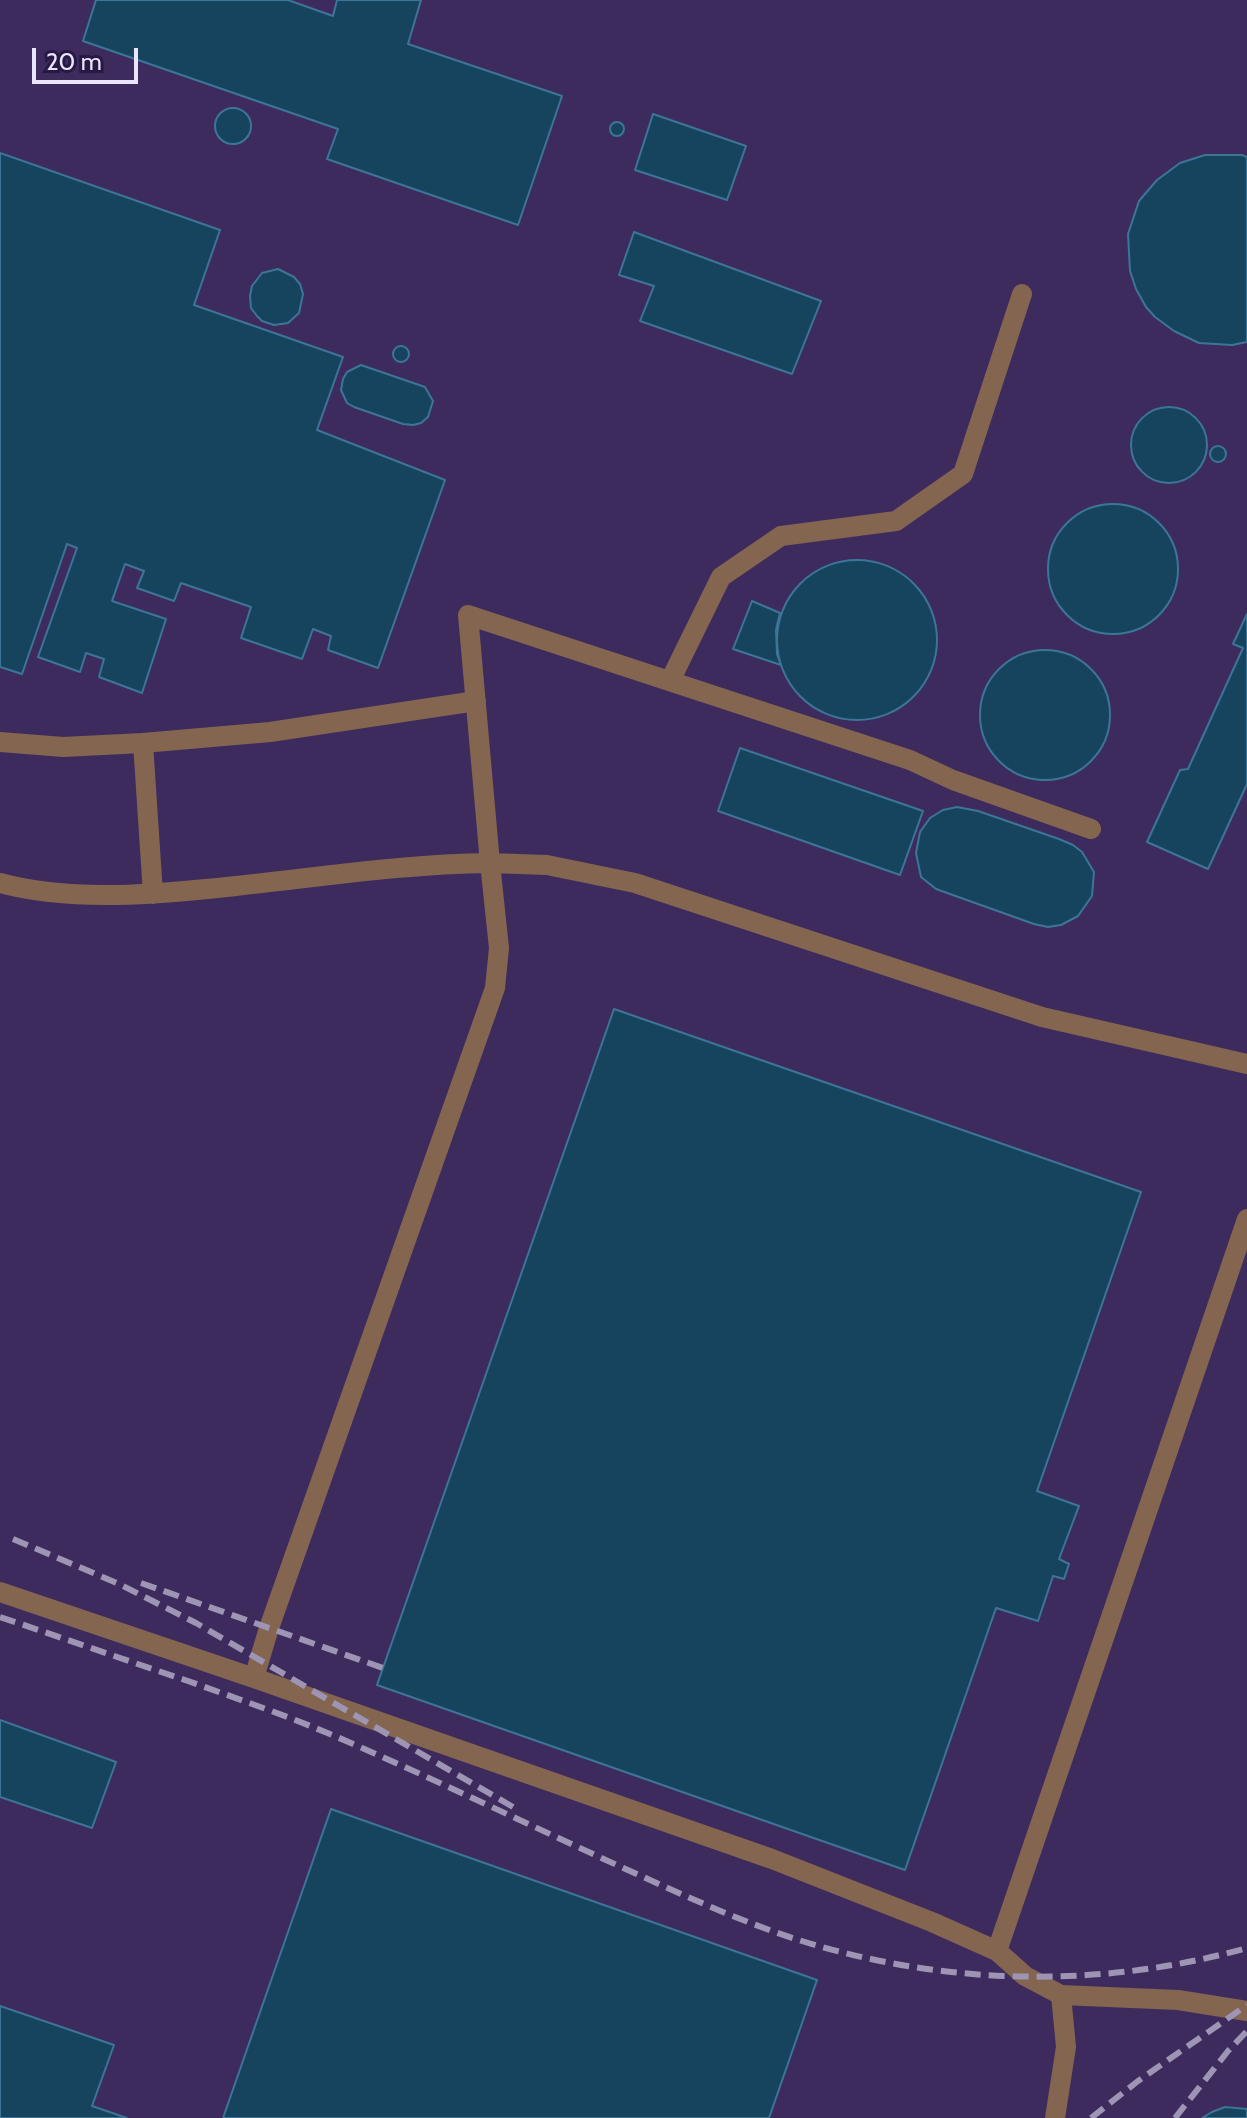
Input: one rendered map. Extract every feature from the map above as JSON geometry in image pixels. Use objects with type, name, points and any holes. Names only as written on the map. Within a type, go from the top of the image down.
[{"type":"lane","points":[[670,681],[721,577],[781,536],[896,521],[963,474],[1022,294]]},
{"type":"lane","points":[[254,1678],[495,988],[499,948],[468,615],[910,760],[953,780],[1091,829]]},
{"type":"lane","points":[[0,742],[63,747],[143,743],[270,732],[476,701]]},
{"type":"lane","points":[[143,743],[153,894]]},
{"type":"lane","points":[[0,883],[67,894],[153,894],[436,864],[547,865],[635,883],[1042,1017],[1247,1064]]},
{"type":"lane","points":[[997,1951],[1247,1219]]},
{"type":"lane","points":[[0,1592],[772,1859],[997,1951],[1025,1976],[1061,1995],[1178,2000],[1247,2011]]},
{"type":"lane","points":[[1055,2118],[1066,2047],[1061,1995]]},
{"type":"shaded area","points":[[0,0],[1247,0],[1247,2118],[0,2118]]},
{"type":"building","points":[[96,0],[288,0],[333,16],[337,0],[421,0],[408,44],[562,96],[518,225],[327,159],[338,129],[83,41]]},
{"type":"building","points":[[233,108],[246,113],[251,126],[246,139],[233,144],[220,139],[215,126],[220,113]]},
{"type":"building","points":[[653,114],[746,146],[727,200],[635,170]]},
{"type":"building","points":[[617,122],[624,129],[617,136],[610,129]]},
{"type":"building","points":[[0,153],[220,230],[194,305],[343,357],[317,430],[445,480],[378,668],[328,650],[331,636],[313,629],[302,659],[241,638],[251,607],[181,583],[174,601],[137,588],[144,571],[125,564],[112,601],[166,619],[142,693],[99,677],[104,659],[86,653],[80,672],[38,657],[77,548],[67,544],[22,674],[0,667]]},
{"type":"building","points":[[1205,155],[1247,157],[1247,342],[1232,345],[1199,343],[1174,331],[1146,307],[1130,271],[1128,234],[1139,201],[1157,180],[1180,163]]},
{"type":"building","points":[[634,232],[821,301],[792,374],[640,321],[654,286],[619,275]]},
{"type":"building","points":[[278,269],[294,277],[303,294],[299,313],[288,323],[274,325],[257,316],[251,308],[250,296],[252,286],[262,273]]},
{"type":"building","points":[[401,346],[409,354],[401,362],[393,354]]},
{"type":"building","points":[[361,365],[425,387],[433,401],[428,417],[421,423],[403,424],[347,403],[341,390],[343,379],[347,372]]},
{"type":"building","points":[[1169,407],[1184,410],[1196,418],[1204,430],[1207,445],[1204,460],[1196,472],[1184,480],[1169,483],[1154,480],[1142,472],[1134,460],[1131,445],[1134,430],[1142,418],[1154,410]]},
{"type":"building","points":[[1215,446],[1221,446],[1226,454],[1224,460],[1215,462],[1210,457],[1210,451]]},
{"type":"building","points":[[1113,504],[1138,509],[1159,523],[1173,544],[1178,569],[1173,594],[1159,615],[1138,629],[1113,634],[1088,629],[1067,615],[1053,594],[1048,569],[1053,544],[1067,523],[1088,509]]},
{"type":"building","points":[[857,560],[888,566],[914,583],[931,609],[937,640],[931,671],[914,697],[888,714],[857,720],[826,714],[800,697],[783,671],[777,640],[783,609],[800,583],[826,566]]},
{"type":"building","points":[[752,601],[780,613],[776,630],[777,654],[781,665],[733,649]]},
{"type":"building","points":[[1247,614],[1247,784],[1208,869],[1147,842],[1180,770],[1188,769],[1243,648],[1233,644]]},
{"type":"building","points":[[1045,650],[1070,655],[1091,669],[1105,690],[1110,715],[1105,740],[1091,761],[1070,775],[1045,780],[1020,775],[999,761],[985,740],[980,715],[985,690],[999,669],[1020,655]]},
{"type":"building","points":[[740,748],[923,811],[900,875],[718,811]]},
{"type":"building","points":[[957,807],[978,811],[1059,839],[1082,852],[1094,872],[1092,896],[1078,916],[1061,925],[1048,927],[1034,924],[936,889],[921,877],[916,853],[920,832],[930,818],[943,810]]},
{"type":"building","points":[[614,1009],[1141,1192],[1037,1491],[1079,1506],[1059,1559],[1069,1564],[1064,1579],[1053,1576],[1038,1621],[996,1608],[905,1870],[377,1685]]},
{"type":"building","points":[[0,1720],[116,1762],[92,1828],[0,1797]]},
{"type":"building","points":[[331,1809],[817,1980],[769,2118],[223,2118]]},
{"type":"building","points":[[0,2006],[114,2045],[92,2106],[127,2118],[0,2118]]},
{"type":"building","points":[[1225,2107],[1247,2109],[1247,2118],[1202,2118],[1212,2112]]},
{"type":"railway","points":[[13,1539],[117,1583],[196,1623],[513,1807]]},
{"type":"railway","points":[[141,1583],[383,1668]]},
{"type":"railway","points":[[0,1617],[300,1722],[408,1768],[701,1903],[784,1935],[841,1952],[942,1971],[1044,1977],[1147,1969],[1247,1948]]},
{"type":"railway","points":[[1091,2118],[1247,2005]]},
{"type":"railway","points":[[1175,2118],[1247,2031]]}]
